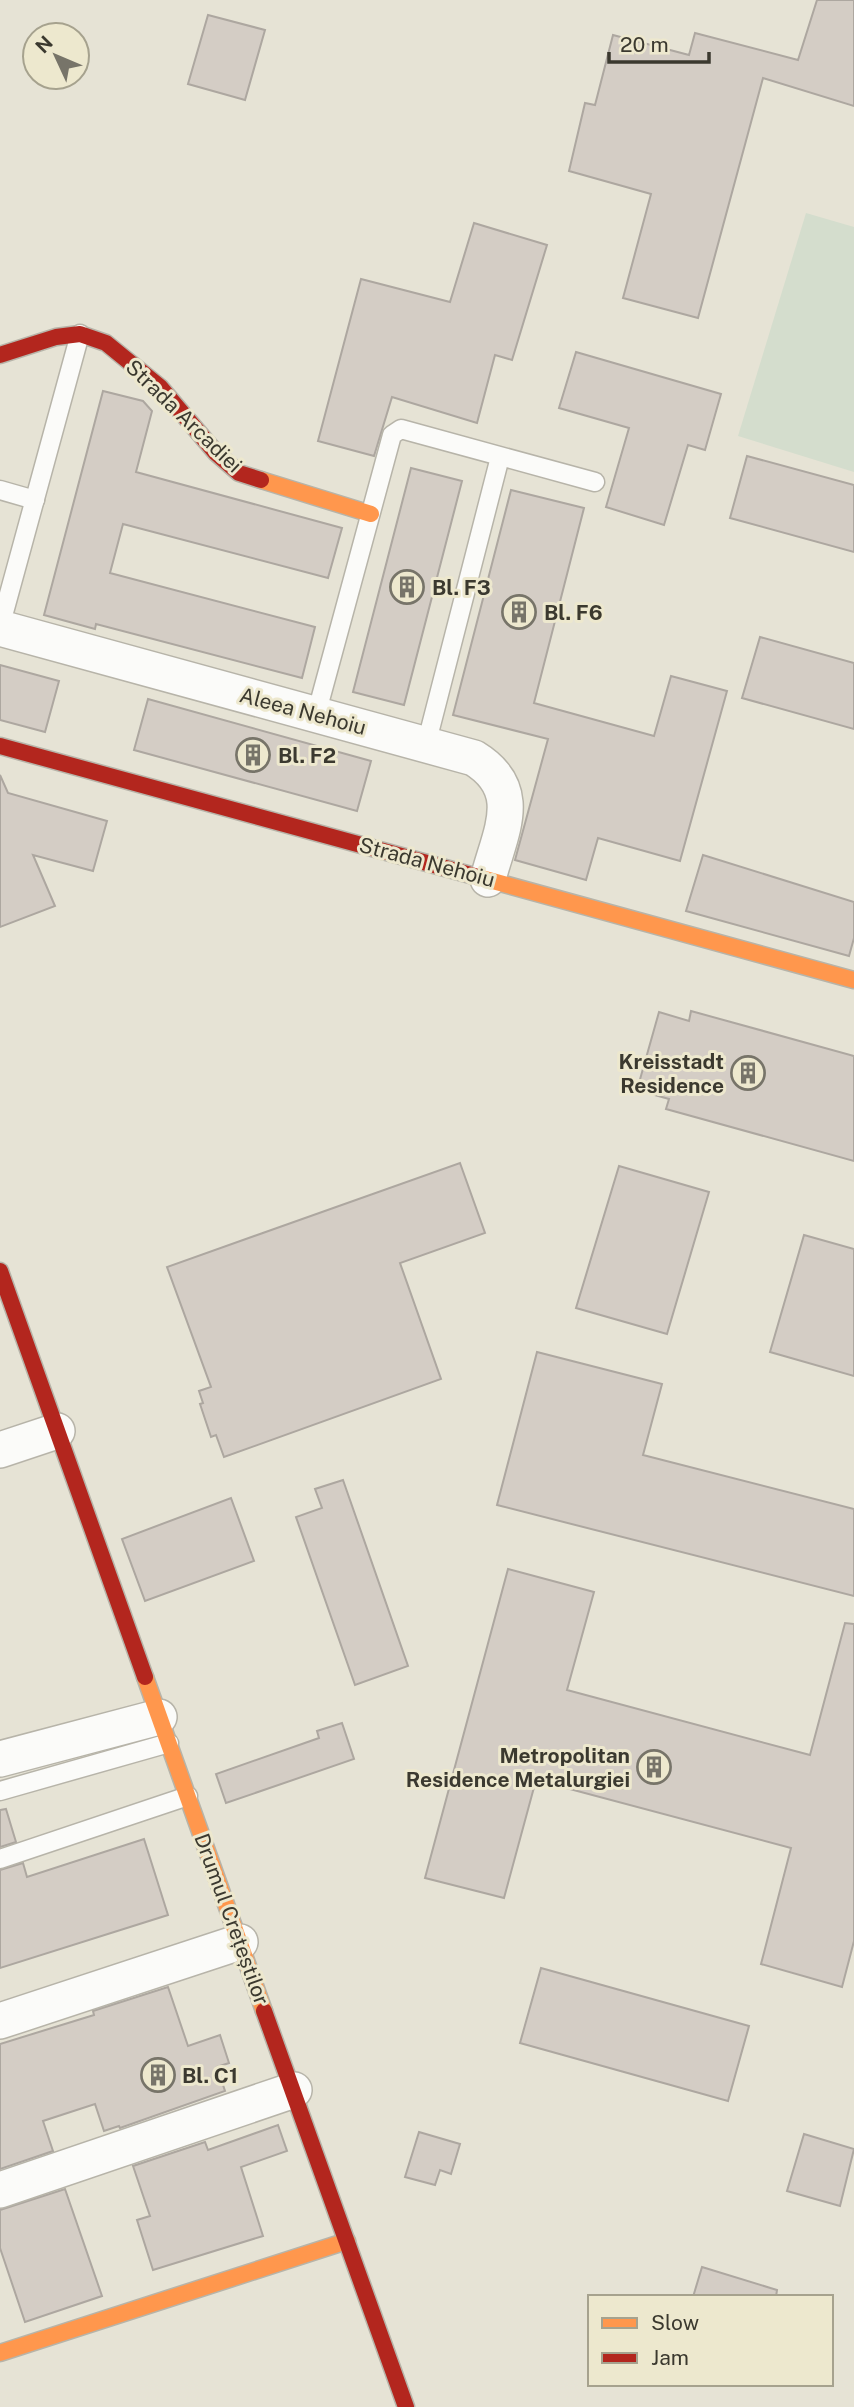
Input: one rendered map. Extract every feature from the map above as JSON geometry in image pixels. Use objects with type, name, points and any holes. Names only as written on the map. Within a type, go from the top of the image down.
[{"type":"street","points":[[0,355],[56,337],[80,334]]},
{"type":"street","name":"Strada Arcadiei","points":[[80,334],[106,343],[160,387],[216,453],[239,473],[371,514]]},
{"type":"street","name":"Aleea Nehoiu","points":[[0,627],[474,758],[487,766],[505,792],[507,807],[488,879]]},
{"type":"street","name":"Strada Nehoiu","points":[[0,746],[854,980]]},
{"type":"street","name":"Drumul Crețeștilor","points":[[0,1271],[406,2407]]},
{"type":"street","points":[[0,1451],[57,1431]]},
{"type":"street","points":[[0,1759],[164,1730]]},
{"type":"street","points":[[0,2021],[240,1942]]},
{"type":"street","points":[[0,2190],[294,2090]]},
{"type":"street","points":[[0,2353],[347,2241]]},
{"type":"lane","points":[[0,627],[80,334]]},
{"type":"lane","points":[[316,715],[392,435],[401,429],[595,482]]},
{"type":"lane","points":[[426,745],[500,457]]},
{"type":"lane","points":[[0,490],[34,500]]},
{"type":"lane","points":[[17,1320],[38,1312]]},
{"type":"lane","points":[[0,1791],[164,1730]]},
{"type":"lane","points":[[0,1859],[188,1796]]},
{"type":"green space","points":[[806,213],[854,227],[854,472],[738,436]]},
{"type":"building","points":[[817,0],[854,0],[854,106],[763,78],[698,318],[623,298],[651,194],[569,171],[585,103],[595,105],[613,35],[689,55],[695,33],[798,60]]},
{"type":"building","points":[[208,15],[265,30],[245,100],[188,84]]},
{"type":"building","points":[[474,223],[547,245],[512,360],[495,355],[477,423],[392,397],[374,456],[318,441],[361,279],[450,302]]},
{"type":"building","points":[[576,352],[721,394],[705,450],[688,445],[664,525],[606,507],[629,428],[559,408]]},
{"type":"building","points":[[103,391],[143,401],[152,411],[136,472],[342,528],[328,578],[123,524],[110,573],[315,627],[302,678],[96,624],[95,629],[44,615]]},
{"type":"building","points":[[747,456],[854,485],[854,552],[730,518]]},
{"type":"building","name":"Bl. F3","points":[[411,468],[462,481],[404,705],[353,692]]},
{"type":"building","points":[[511,490],[584,508],[534,703],[654,736],[671,676],[727,691],[680,861],[598,838],[586,880],[515,860],[548,739],[453,715]]},
{"type":"building","points":[[760,637],[854,663],[854,729],[742,698]]},
{"type":"building","points":[[0,665],[59,681],[45,732],[0,720]]},
{"type":"building","name":"Bl. F2","points":[[148,699],[371,761],[357,811],[134,750]]},
{"type":"building","points":[[0,775],[8,793],[107,821],[93,871],[33,855],[55,906],[0,927]]},
{"type":"building","points":[[703,855],[854,902],[854,938],[849,956],[686,911]]},
{"type":"building","name":"Kreisstadt Residence","points":[[691,1011],[854,1056],[854,1161],[666,1109],[669,1099],[637,1090],[659,1012],[689,1021]]},
{"type":"building","points":[[460,1163],[485,1233],[400,1263],[441,1379],[224,1457],[216,1435],[211,1437],[200,1404],[203,1403],[199,1391],[211,1387],[167,1267]]},
{"type":"building","points":[[619,1166],[709,1192],[667,1334],[576,1308]]},
{"type":"building","points":[[804,1235],[854,1249],[854,1376],[770,1352]]},
{"type":"building","points":[[537,1352],[662,1384],[643,1455],[854,1509],[854,1596],[497,1505]]},
{"type":"building","points":[[343,1480],[408,1666],[355,1685],[296,1517],[322,1508],[315,1489]]},
{"type":"building","points":[[231,1498],[254,1561],[145,1601],[122,1539]]},
{"type":"building","name":"Metropolitan Residence Metalurgiei","points":[[508,1569],[594,1592],[567,1690],[810,1755],[845,1623],[854,1624],[854,1941],[842,1987],[761,1964],[791,1848],[536,1780],[504,1898],[425,1878]]},
{"type":"building","points":[[342,1723],[354,1759],[226,1803],[216,1774],[319,1738],[317,1731]]},
{"type":"building","points":[[6,1809],[16,1842],[0,1847],[0,1810]]},
{"type":"building","points":[[144,1839],[168,1915],[0,1968],[0,1870],[23,1863],[27,1877]]},
{"type":"building","points":[[541,1968],[749,2026],[728,2101],[520,2043]]},
{"type":"building","points":[[168,1987],[188,2046],[220,2035],[229,2063],[217,2067],[225,2091],[120,2128],[119,2126],[104,2131],[95,2104],[43,2121],[53,2151],[0,2169],[0,2044],[94,2015],[93,2011]]},
{"type":"building","points":[[278,2125],[287,2151],[241,2167],[263,2236],[153,2270],[137,2220],[150,2216],[133,2166],[205,2142],[208,2150]]},
{"type":"building","points":[[419,2132],[460,2144],[451,2174],[440,2170],[435,2185],[405,2177]]},
{"type":"building","points":[[804,2134],[854,2149],[840,2206],[787,2191]]},
{"type":"building","points":[[65,2189],[102,2296],[25,2322],[0,2248],[0,2210]]},
{"type":"building","points":[[702,2267],[777,2290],[776,2295],[694,2295]]},
{"type":"traffic: slow","points":[[261,480],[371,514]]},
{"type":"traffic: slow","points":[[478,877],[854,980]]},
{"type":"traffic: slow","points":[[145,1677],[264,2011]]},
{"type":"traffic: slow","points":[[0,2353],[347,2241]]},
{"type":"traffic: jam","points":[[0,355],[56,337],[80,334],[106,343],[160,387],[216,453],[239,473],[261,480]]},
{"type":"traffic: jam","points":[[0,746],[478,877]]},
{"type":"traffic: jam","points":[[0,1271],[145,1677]]},
{"type":"traffic: jam","points":[[264,2011],[406,2407]]},
{"type":"place","name":"Bl. F3","points":[[407,587]]},
{"type":"place","name":"Bl. F6","points":[[519,612]]},
{"type":"place","name":"Bl. F2","points":[[253,755]]},
{"type":"place","name":"Kreisstadt Residence","points":[[748,1073]]},
{"type":"place","name":"Metropolitan Residence Metalurgiei","points":[[654,1767]]},
{"type":"place","name":"Bl. C1","points":[[158,2075]]}]
